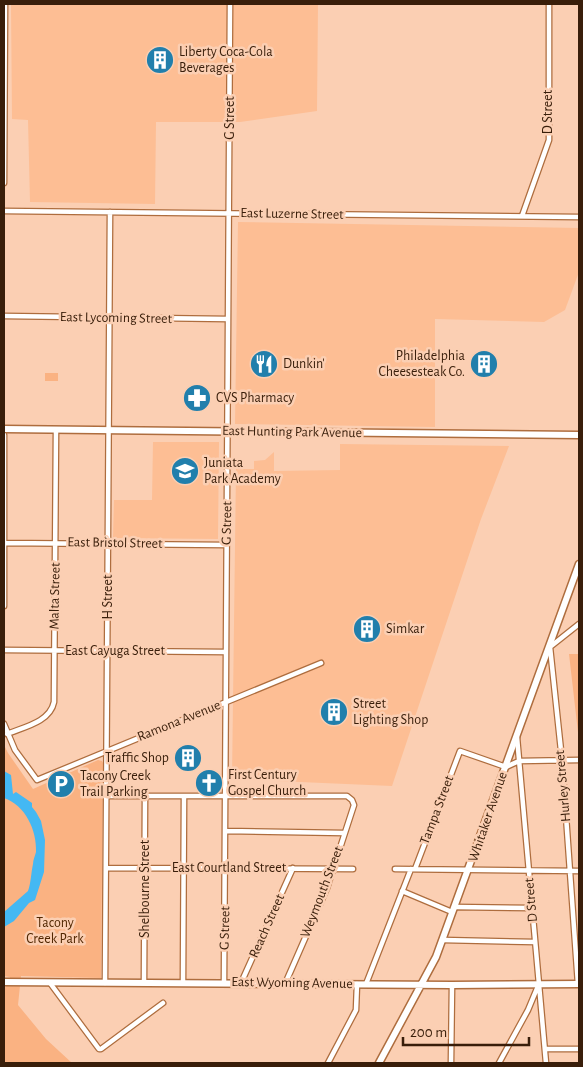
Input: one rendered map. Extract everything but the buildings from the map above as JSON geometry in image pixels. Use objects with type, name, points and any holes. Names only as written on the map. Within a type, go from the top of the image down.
[{"type":"main road","name":"East Hunting Park Avenue","points":[[4,429],[579,436]]},
{"type":"main road","name":"Whitaker Avenue","points":[[379,1063],[422,984],[443,940],[579,564]]},
{"type":"main road","name":"East Wyoming Avenue","points":[[4,982],[579,984]]},
{"type":"street","points":[[4,183],[5,4]]},
{"type":"street","name":"G Street","points":[[224,983],[230,4]]},
{"type":"street","name":"D Street","points":[[522,216],[549,140],[549,4]]},
{"type":"street","name":"East Luzerne Street","points":[[4,211],[579,217]]},
{"type":"street","name":"H Street","points":[[105,982],[110,212]]},
{"type":"street","name":"East Lycoming Street","points":[[4,316],[228,319]]},
{"type":"street","name":"Malta Street","points":[[7,734],[45,718],[53,709],[56,430]]},
{"type":"street","points":[[4,435],[4,606]]},
{"type":"street","name":"East Bristol Street","points":[[4,543],[226,544]]},
{"type":"street","points":[[550,647],[579,624]]},
{"type":"street","name":"Hurley Street","points":[[550,647],[562,760],[579,984]]},
{"type":"street","name":"East Cayuga Street","points":[[4,650],[226,652]]},
{"type":"street","name":"Ramona Avenue","points":[[7,734],[14,750],[37,780],[321,663]]},
{"type":"street","points":[[4,724],[7,734]]},
{"type":"street","name":"D Street","points":[[517,736],[546,1063]]},
{"type":"street","name":"Tampa Street","points":[[366,984],[460,751],[506,767]]},
{"type":"street","points":[[506,767],[519,761],[579,760]]},
{"type":"street","points":[[106,796],[226,797]]},
{"type":"street","name":"Shelbourne Street","points":[[144,982],[145,796]]},
{"type":"street","name":"Weymouth Street","points":[[226,797],[347,796],[354,805],[334,868],[284,984]]},
{"type":"street","points":[[183,982],[184,797]]},
{"type":"street","points":[[226,831],[344,833]]},
{"type":"street","name":"East Courtland Street","points":[[106,868],[352,868]]},
{"type":"street","name":"Reach Street","points":[[241,983],[293,868]]},
{"type":"street","points":[[394,869],[579,871]]},
{"type":"street","points":[[402,891],[453,910],[532,908]]},
{"type":"street","points":[[443,940],[535,942]]},
{"type":"street","points":[[50,983],[99,1049],[102,1049],[163,1003]]},
{"type":"street","points":[[328,1063],[356,1010],[357,984]]},
{"type":"street","points":[[451,1063],[452,985]]},
{"type":"street","points":[[499,1063],[528,1010],[538,985]]},
{"type":"street","points":[[545,1049],[579,1049]]},
{"type":"shaded area","points":[[11,4],[318,4],[317,111],[240,122],[156,122],[155,204],[30,202],[28,120],[12,119]]},
{"type":"shaded area","points":[[238,222],[579,228],[579,272],[565,310],[544,322],[435,319],[435,427],[235,424]]},
{"type":"shaded area","name":"Juniata Park Academy","points":[[153,442],[219,442],[218,539],[113,538],[114,500],[152,500]]},
{"type":"shaded area","points":[[340,444],[509,446],[481,519],[392,786],[232,779],[236,469],[254,469],[254,461],[265,460],[274,452],[274,471],[340,470]]},
{"type":"green space","points":[[45,373],[58,373],[58,381],[45,381]]},
{"type":"green space","points":[[569,654],[579,654],[579,741]]},
{"type":"green space","name":"Tacony Creek Park","points":[[4,745],[33,789],[98,760],[103,763],[101,978],[21,976],[18,1005],[46,1039],[72,1063],[4,1063],[4,990],[10,977],[4,976]]},
{"type":"water","points":[[4,771],[11,775],[13,794],[16,792],[32,803],[32,807],[41,821],[45,840],[44,872],[35,900],[29,903],[14,921],[4,927],[4,912],[28,891],[36,844],[32,827],[24,812],[11,801],[4,798]]},
{"type":"place","name":"Liberty Coca-Cola Beverages","points":[[160,60]]},
{"type":"place","name":"Dunkin'","points":[[264,364]]},
{"type":"place","name":"Philadelphia Cheesesteak Co.","points":[[484,364]]},
{"type":"place","name":"CVS Pharmacy","points":[[197,398]]},
{"type":"place","name":"Juniata Park Academy","points":[[185,471]]},
{"type":"place","name":"Simkar","points":[[367,629]]},
{"type":"place","name":"Street Lighting Shop","points":[[334,712]]},
{"type":"place","name":"Traffic Shop","points":[[188,758]]},
{"type":"place","name":"First Century Gospel Church","points":[[209,783]]},
{"type":"place","name":"Tacony Creek Trail Parking","points":[[61,784]]}]
